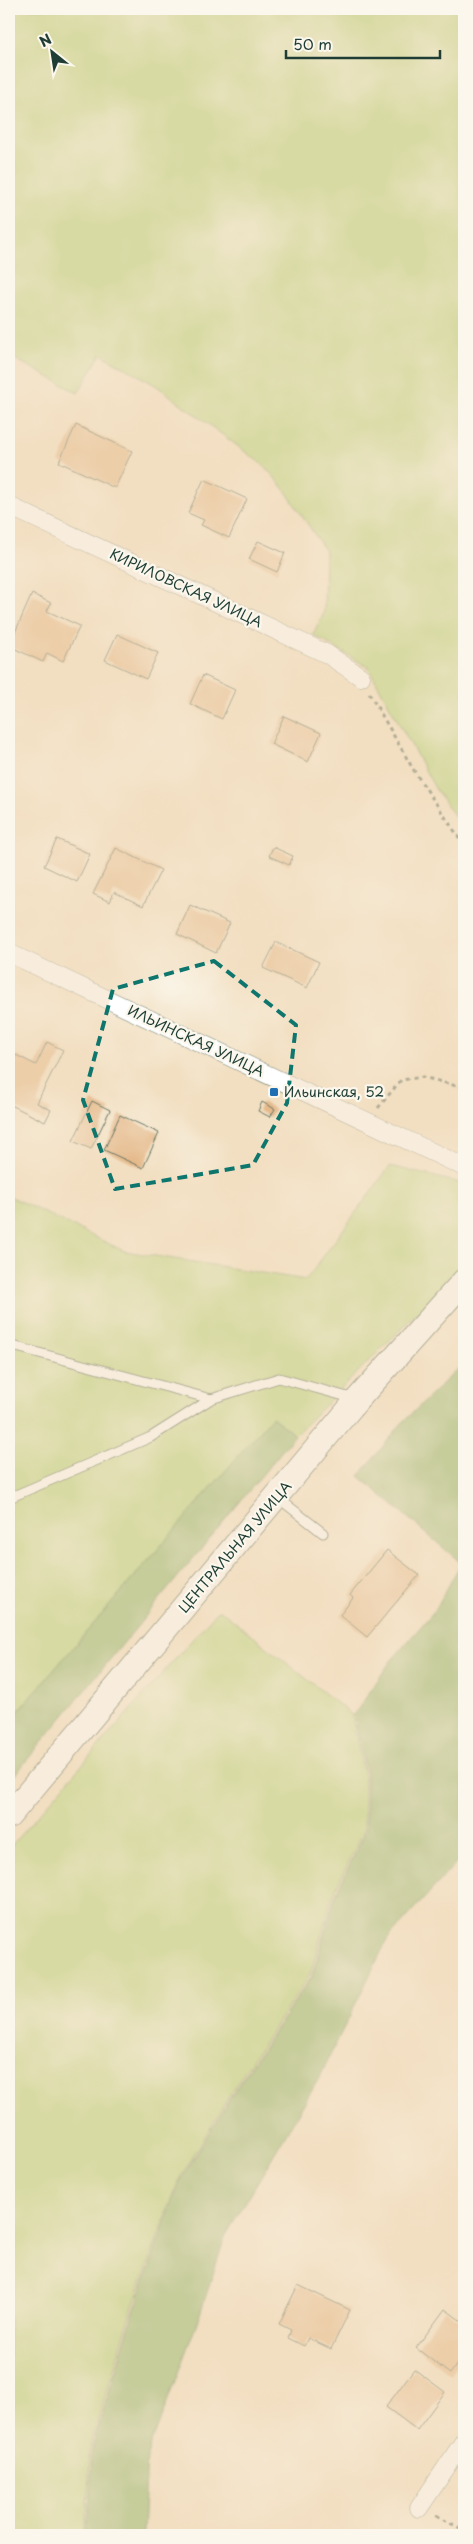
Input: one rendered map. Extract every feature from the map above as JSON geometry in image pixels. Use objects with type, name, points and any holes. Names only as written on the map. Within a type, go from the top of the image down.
[{"type":"street","name":"КИРИЛОВСКАЯ УЛИЦА","points":[[9,506],[327,654],[360,677]]},
{"type":"street","name":"ИЛЬИНСКАЯ УЛИЦА","points":[[9,954],[464,1167]]},
{"type":"street","name":"ЦЕНТРАЛЬНАЯ УЛИЦА","points":[[9,1816],[358,1400],[464,1280]]},
{"type":"street","points":[[419,2508],[464,2440]]},
{"type":"lane","points":[[9,1345],[211,1399]]},
{"type":"lane","points":[[9,1498],[151,1437],[211,1399],[279,1378],[358,1400]]},
{"type":"lane","points":[[276,1497],[323,1534]]},
{"type":"path","points":[[360,677],[416,774],[464,844]]},
{"type":"path","points":[[367,1121],[401,1080],[422,1077],[464,1088]]},
{"type":"path","points":[[419,2508],[464,2530]]},
{"type":"highlighted area","points":[[214,961],[296,1025],[287,1103],[253,1165],[115,1189],[83,1100],[113,989]]},
{"type":"green space","points":[[9,9],[464,9],[464,829],[436,790],[368,667],[313,635],[324,613],[325,550],[283,487],[263,465],[157,386],[101,354],[78,393],[17,360],[9,352]]},
{"type":"green space","points":[[390,1166],[464,1184],[464,1266],[295,1435],[272,1417],[9,1722],[9,1196],[124,1251],[306,1280]]},
{"type":"green space","points":[[464,1363],[464,1854],[387,1940],[319,2078],[225,2237],[200,2314],[147,2456],[143,2535],[84,2535],[89,2508],[93,2444],[134,2310],[180,2181],[241,2080],[312,1976],[335,1896],[366,1830],[366,1775],[354,1715],[390,1662],[435,1610],[461,1563],[359,1476],[402,1423]]},
{"type":"green space","points":[[272,1417],[295,1435],[9,1782],[9,1722]]},
{"type":"green space","points":[[219,1609],[352,1715],[364,1776],[364,1830],[333,1895],[310,1975],[240,2078],[179,2180],[132,2309],[91,2443],[87,2507],[83,2535],[9,2535],[9,1848]]},
{"type":"building","points":[[76,425],[132,451],[115,488],[59,462]]},
{"type":"building","points":[[204,479],[247,499],[229,538],[201,525],[204,520],[188,513]]},
{"type":"building","points":[[258,541],[285,553],[277,572],[249,559]]},
{"type":"building","points":[[32,594],[51,603],[47,611],[80,626],[63,661],[47,653],[43,662],[9,646]]},
{"type":"building","points":[[117,634],[158,653],[146,679],[105,660]]},
{"type":"building","points":[[203,675],[235,690],[222,719],[190,704]]},
{"type":"building","points":[[284,716],[321,733],[308,762],[271,744]]},
{"type":"building","points":[[57,839],[90,854],[77,882],[44,866]]},
{"type":"building","points":[[273,847],[293,856],[289,865],[269,856]]},
{"type":"building","points":[[116,848],[161,870],[143,906],[114,892],[110,902],[93,894]]},
{"type":"building","points":[[190,905],[230,923],[216,953],[177,934]]},
{"type":"building","points":[[276,942],[319,962],[307,988],[263,968]]},
{"type":"building","points":[[47,1042],[63,1050],[37,1103],[51,1110],[45,1122],[9,1104],[9,1070],[16,1055],[36,1065]]},
{"type":"building","points":[[92,1101],[110,1110],[91,1149],[73,1141]]},
{"type":"building","points":[[262,1102],[275,1109],[270,1117],[258,1111]]},
{"type":"building","points":[[120,1115],[159,1133],[143,1168],[104,1150]]},
{"type":"building","points":[[387,1550],[419,1575],[367,1637],[340,1615],[353,1598],[350,1595]]},
{"type":"building","points":[[298,2285],[350,2310],[331,2349],[308,2338],[304,2346],[288,2338],[291,2330],[279,2324]]},
{"type":"building","points":[[445,2309],[464,2323],[464,2354],[450,2374],[416,2348]]},
{"type":"building","points":[[414,2369],[445,2392],[417,2430],[386,2407]]},
{"type":"place","name":"Ильинская, 52","points":[[274,1092]]}]
